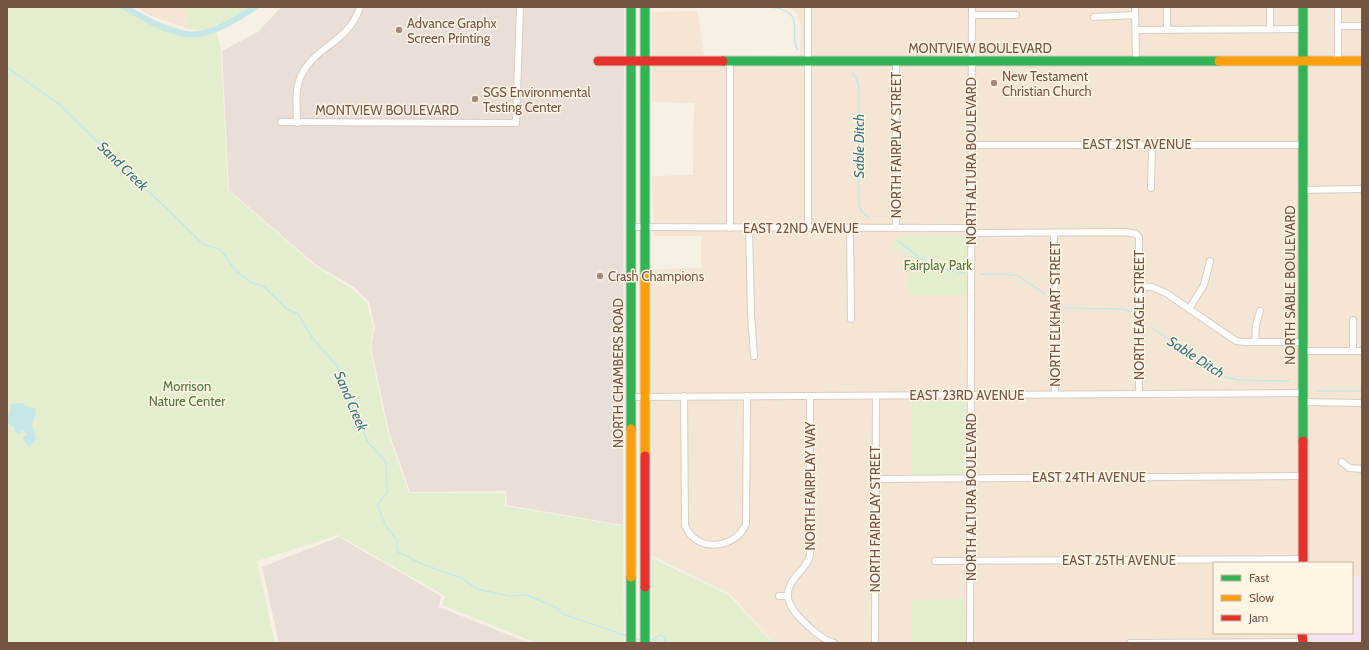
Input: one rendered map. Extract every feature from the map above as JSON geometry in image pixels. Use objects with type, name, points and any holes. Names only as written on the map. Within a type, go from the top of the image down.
[{"type":"street","points":[[297,123],[297,94],[302,74],[312,59],[344,34],[352,24],[360,7]]},
{"type":"street","name":"MONTVIEW BOULEVARD","points":[[281,122],[516,123],[520,7]]},
{"type":"street","name":"NORTH CHAMBERS ROAD","points":[[631,7],[631,643]]},
{"type":"street","name":"NORTH CHAMBERS ROAD","points":[[645,7],[645,643]]},
{"type":"street","points":[[808,7],[808,228]]},
{"type":"street","name":"NORTH ALTURA BOULEVARD","points":[[970,643],[970,478],[972,394],[972,7]]},
{"type":"street","points":[[1135,7],[1136,61]]},
{"type":"street","points":[[1167,7],[1167,30]]},
{"type":"street","points":[[1270,7],[1270,29]]},
{"type":"street","name":"NORTH SABLE BOULEVARD","points":[[1303,7],[1303,561]]},
{"type":"street","points":[[1338,7],[1338,61]]},
{"type":"street","points":[[972,15],[1016,15]]},
{"type":"street","points":[[1094,17],[1135,15]]},
{"type":"street","points":[[1338,26],[1362,26]]},
{"type":"street","points":[[1136,30],[1303,29]]},
{"type":"street","name":"MONTVIEW BOULEVARD","points":[[598,61],[1362,61]]},
{"type":"street","points":[[730,61],[730,228]]},
{"type":"street","name":"NORTH FAIRPLAY STREET","points":[[896,61],[896,228]]},
{"type":"street","points":[[1151,188],[1152,144]]},
{"type":"street","name":"EAST 21ST AVENUE","points":[[972,145],[1302,145]]},
{"type":"street","points":[[1302,190],[1362,189]]},
{"type":"street","name":"EAST 22ND AVENUE","points":[[631,227],[896,228],[1054,233],[1126,232],[1134,233],[1138,236]]},
{"type":"street","points":[[750,228],[751,314],[754,356]]},
{"type":"street","points":[[850,228],[851,319]]},
{"type":"street","name":"NORTH ELKHART STREET","points":[[1054,233],[1055,394]]},
{"type":"street","name":"NORTH EAGLE STREET","points":[[1138,236],[1139,394]]},
{"type":"street","points":[[1189,309],[1202,289],[1210,261]]},
{"type":"street","points":[[1139,286],[1159,290],[1236,341],[1362,351]]},
{"type":"street","points":[[1255,342],[1256,325],[1260,311]]},
{"type":"street","points":[[1353,320],[1353,351]]},
{"type":"street","name":"EAST 23RD AVENUE","points":[[631,397],[1139,394],[1303,398],[1362,403]]},
{"type":"street","points":[[684,396],[685,525],[689,534],[696,540],[715,544],[725,544],[734,540],[746,524],[747,396]]},
{"type":"street","name":"NORTH FAIRPLAY WAY","points":[[788,596],[791,583],[806,565],[810,555],[810,396]]},
{"type":"street","name":"NORTH FAIRPLAY STREET","points":[[875,643],[874,479],[876,396]]},
{"type":"street","points":[[1342,462],[1349,468],[1362,469]]},
{"type":"street","name":"EAST 24TH AVENUE","points":[[874,479],[1303,476]]},
{"type":"street","name":"EAST 25TH AVENUE","points":[[935,561],[1303,561]]},
{"type":"street","points":[[779,596],[788,596],[791,607],[818,635],[834,643]]},
{"type":"street","points":[[1130,643],[1302,643]]},
{"type":"shaded area","points":[[135,7],[184,7],[189,29],[151,16]]},
{"type":"shaded area","points":[[281,7],[624,7],[623,525],[507,505],[506,491],[410,492],[389,432],[371,348],[375,327],[369,302],[354,287],[316,265],[229,190],[222,51],[258,32]]},
{"type":"shaded area","points":[[789,7],[1362,7],[1362,643],[774,643],[730,594],[652,556],[651,269],[701,268],[701,236],[654,236],[652,176],[693,175],[694,103],[652,102],[652,12],[697,11],[704,55],[800,56],[801,28],[797,14]]},
{"type":"shaded area","points":[[339,537],[441,596],[439,607],[529,643],[279,643],[262,567]]},
{"type":"shaded area","points":[[1353,576],[1362,576],[1362,643],[1309,643],[1309,634],[1353,634]]},
{"type":"green space","name":"Morrison Nature Center","points":[[7,7],[130,7],[150,19],[187,31],[205,33],[216,28],[221,51],[228,190],[315,266],[352,289],[367,303],[373,327],[370,349],[388,433],[409,493],[505,493],[505,506],[623,526],[624,643],[537,643],[442,605],[445,596],[338,535],[257,561],[275,643],[7,643]]},
{"type":"green space","points":[[184,7],[248,7],[246,11],[205,31],[189,29]]},
{"type":"green space","name":"Fairplay Park","points":[[898,236],[964,236],[967,239],[967,295],[908,295],[909,258],[892,247]]},
{"type":"green space","points":[[965,400],[964,475],[912,475],[912,401]]},
{"type":"green space","points":[[652,558],[729,595],[773,643],[652,643]]},
{"type":"green space","points":[[964,599],[964,643],[912,643],[912,600]]},
{"type":"water","points":[[21,403],[36,409],[32,427],[36,438],[29,447],[22,438],[27,435],[23,430],[19,434],[15,432],[14,427],[7,422],[12,404]]},
{"type":"waterway","points":[[124,7],[161,27],[176,32],[190,34],[203,33],[218,28],[235,20],[255,7]]},
{"type":"waterway","name":"Sable Ditch","points":[[771,7],[783,10],[790,14],[795,24],[794,37],[798,50]]},
{"type":"waterway","name":"Sand Creek","points":[[7,67],[61,106],[204,245],[220,249],[236,271],[252,283],[263,286],[287,309],[298,314],[313,339],[338,367],[341,386],[368,442],[386,462],[387,493],[377,505],[387,528],[397,540],[397,551],[424,565],[462,578],[477,589],[509,596],[526,595],[557,608],[563,614],[627,636]]},
{"type":"waterway","name":"Sable Ditch","points":[[852,73],[856,78],[859,88],[859,205],[861,211],[869,218]]},
{"type":"waterway","name":"Sable Ditch","points":[[897,240],[921,258],[935,266],[965,273]]},
{"type":"waterway","name":"Sable Ditch","points":[[981,274],[1017,275],[1045,294]]},
{"type":"waterway","name":"Sable Ditch","points":[[1065,308],[1123,309],[1131,312]]},
{"type":"waterway","name":"Sable Ditch","points":[[1152,328],[1225,377],[1239,380],[1289,381]]},
{"type":"waterway","name":"Sable Ditch","points":[[1317,391],[1362,391]]},
{"type":"waterway","name":"Sand Creek","points":[[648,640],[652,640],[661,635],[665,638],[665,643]]},
{"type":"waterway","name":"Sand Creek","points":[[634,639],[642,640]]},
{"type":"traffic: fast","points":[[631,7],[631,429]]},
{"type":"traffic: fast","points":[[645,7],[645,277]]},
{"type":"traffic: fast","points":[[1303,7],[1303,441]]},
{"type":"traffic: fast","points":[[723,61],[1219,61]]},
{"type":"traffic: fast","points":[[631,577],[631,643]]},
{"type":"traffic: fast","points":[[645,587],[645,643]]},
{"type":"traffic: slow","points":[[1219,61],[1362,61]]},
{"type":"traffic: slow","points":[[645,277],[645,456]]},
{"type":"traffic: slow","points":[[631,429],[631,577]]},
{"type":"traffic: jam","points":[[598,61],[723,61]]},
{"type":"traffic: jam","points":[[1303,441],[1303,562]]},
{"type":"traffic: jam","points":[[645,456],[645,587]]},
{"type":"traffic: jam","points":[[1302,634],[1303,643]]},
{"type":"place","name":"Advance Graphx Screen Printing","points":[[399,30]]},
{"type":"place","name":"New Testament Christian Church","points":[[994,83]]},
{"type":"place","name":"SGS Environmental Testing Center","points":[[475,99]]},
{"type":"place","name":"Crash Champions","points":[[600,276]]}]
